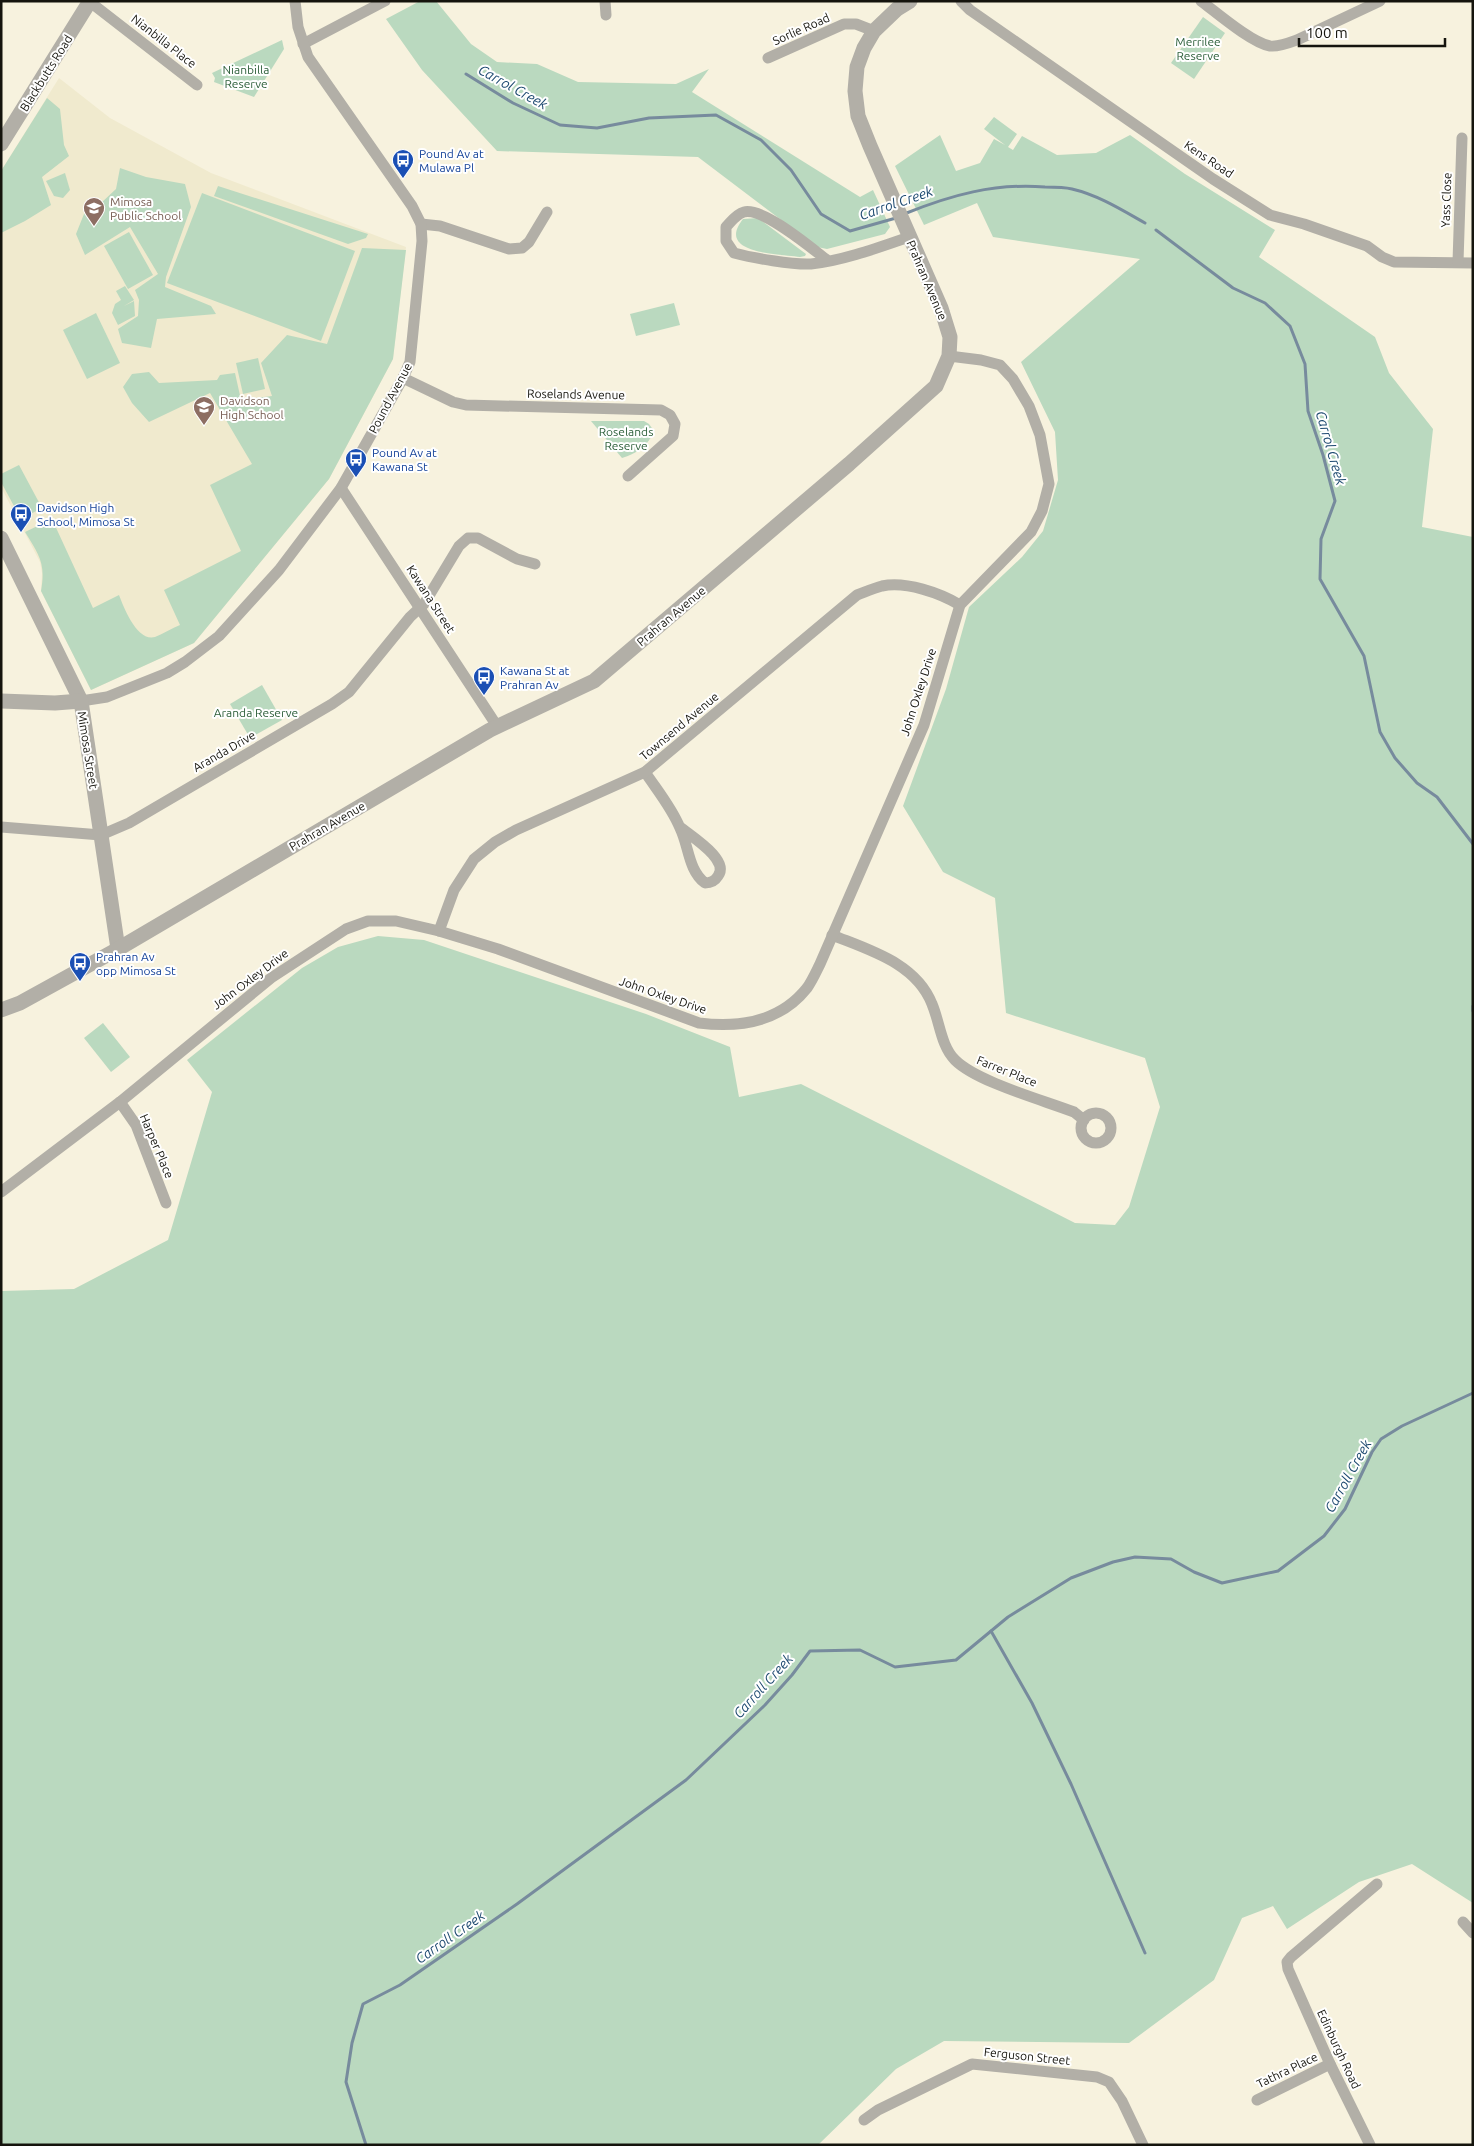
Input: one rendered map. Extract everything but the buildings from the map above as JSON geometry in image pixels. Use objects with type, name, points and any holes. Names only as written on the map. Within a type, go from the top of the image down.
[{"type":"street","name":"Pound Avenue","points":[[1,701],[55,703],[108,697],[167,673],[219,636],[279,570],[341,488],[403,378],[410,362],[422,250],[421,224],[412,206],[308,57],[298,27],[295,1]]},
{"type":"street","points":[[303,44],[385,1]]},
{"type":"street","points":[[605,1],[606,15]]},
{"type":"street","name":"Prahran Avenue","points":[[1,1010],[20,1003],[118,949],[497,726],[594,681],[936,386],[949,356],[950,337],[941,308],[858,116],[855,91],[857,67],[864,48],[874,31],[897,9],[910,1]]},
{"type":"street","name":"Kens Road","points":[[961,1],[970,10],[1213,179],[1270,215],[1304,224],[1367,246],[1382,257],[1394,262],[1473,262]]},
{"type":"street","points":[[1201,1],[1249,36],[1270,46],[1283,45],[1297,40],[1380,1]]},
{"type":"street","name":"Nianbilla Place","points":[[90,2],[197,85]]},
{"type":"street","name":"Blackbutts Road","points":[[1,144],[90,2]]},
{"type":"street","name":"Sorlie Road","points":[[768,58],[844,24],[856,24],[874,31]]},
{"type":"street","name":"Yass Close","points":[[1458,262],[1462,138]]},
{"type":"street","points":[[421,224],[440,226],[509,249],[522,248],[529,242],[547,212]]},
{"type":"street","points":[[828,260],[762,214],[744,212],[734,218],[726,227],[726,241],[734,254],[811,264],[828,260],[882,246],[909,237]]},
{"type":"street","name":"John Oxley Drive","points":[[1,1192],[120,1102],[271,978],[346,929],[368,921],[396,921],[439,931],[498,949],[699,1024],[725,1026],[748,1024],[766,1018],[788,1005],[806,988],[820,964],[924,726],[960,605],[1031,532],[1042,511],[1049,484],[1040,435],[1029,406],[1013,379],[1000,365],[982,360],[949,356]]},
{"type":"street","name":"Roselands Avenue","points":[[403,378],[453,402],[466,405],[661,410],[670,415],[675,424],[673,436],[628,476]]},
{"type":"street","name":"Kawana Street","points":[[341,488],[497,726]]},
{"type":"street","name":"Mimosa Street","points":[[1,538],[81,701],[118,949]]},
{"type":"street","name":"Aranda Drive","points":[[1,827],[101,835],[130,823],[332,704],[349,692],[424,604],[459,546],[468,538],[478,538],[517,559],[535,564]]},
{"type":"street","name":"Townsend Avenue","points":[[439,931],[454,890],[474,858],[494,842],[516,830],[646,772],[857,595],[884,585],[916,587],[941,594],[960,605]]},
{"type":"street","points":[[646,772],[680,827],[694,870],[699,879],[705,883],[715,880],[721,871],[721,864],[714,855],[680,827]]},
{"type":"street","name":"Farrer Place","points":[[832,936],[880,954],[912,974],[932,1003],[944,1044],[954,1059],[969,1072],[1074,1112],[1084,1120]]},
{"type":"street","name":"Harper Place","points":[[120,1102],[136,1125],[166,1203]]},
{"type":"street","name":"Edinburgh Road","points":[[1370,2145],[1330,2064],[1287,1962],[1377,1884]]},
{"type":"street","points":[[1463,1922],[1473,1933]]},
{"type":"street","name":"Ferguson Street","points":[[864,2120],[878,2110],[972,2064],[1097,2077],[1109,2082],[1122,2101],[1143,2145]]},
{"type":"street","name":"Tathra Place","points":[[1256,2100],[1330,2064]]},
{"type":"shaded area","name":"Davidson High School","points":[[59,78],[110,118],[211,173],[406,247],[393,359],[329,479],[194,643],[91,690],[41,591],[42,573],[40,562],[1,487],[1,171]]},
{"type":"green space","points":[[420,1],[436,1],[471,44],[497,62],[537,64],[578,82],[676,84],[709,69],[692,92],[860,197],[873,190],[890,227],[885,234],[827,249],[817,247],[698,157],[497,151],[422,70],[386,19]]},
{"type":"green space","name":"Merrilee Reserve","points":[[1203,17],[1225,33],[1194,79],[1171,63]]},
{"type":"green space","name":"Nianbilla Reserve","points":[[282,40],[284,49],[254,97],[214,82],[215,78],[212,73]]},
{"type":"green space","points":[[47,98],[60,109],[64,145],[69,156],[42,177],[51,205],[1,233],[1,171]]},
{"type":"green space","points":[[994,117],[1017,134],[1008,147],[1013,150],[1022,136],[1057,155],[1096,153],[1130,135],[1185,174],[1275,230],[1259,257],[1375,337],[1389,373],[1433,429],[1422,527],[1473,537],[1473,1903],[1412,1864],[1359,1882],[1287,1929],[1273,1906],[1242,1918],[1214,1980],[1129,2043],[944,2041],[896,2069],[818,2145],[1,2145],[1,1291],[74,1289],[168,1240],[212,1092],[187,1060],[302,968],[338,947],[378,936],[424,940],[646,1014],[730,1047],[739,1097],[801,1084],[1075,1223],[1115,1225],[1129,1207],[1160,1107],[1145,1058],[1006,1013],[995,898],[943,872],[903,806],[946,689],[969,607],[1022,557],[1043,531],[1058,480],[1055,432],[1021,362],[1140,259],[993,237],[977,203],[924,225],[895,166],[940,135],[956,171],[980,163],[994,139],[1005,145],[984,129]]},
{"type":"green space","points":[[120,168],[146,177],[185,184],[191,207],[166,277],[165,287],[211,306],[216,314],[157,319],[151,348],[122,343],[118,329],[138,316],[139,300],[135,290],[158,274],[130,227],[85,255],[76,234],[84,214],[100,204],[116,189]]},
{"type":"green space","points":[[65,173],[70,190],[63,198],[54,196],[46,181]]},
{"type":"green space","points":[[218,186],[368,234],[366,238],[348,244],[214,196]]},
{"type":"green space","points":[[202,193],[355,251],[321,341],[167,283]]},
{"type":"green space","points":[[758,218],[806,254],[805,256],[765,253],[743,246],[737,239],[737,231],[743,219]]},
{"type":"green space","points":[[129,232],[153,275],[128,289],[104,246]]},
{"type":"green space","points":[[362,248],[406,250],[393,359],[329,479],[194,643],[91,690],[41,591],[42,566],[25,532],[52,519],[93,608],[119,595],[132,623],[142,634],[148,637],[155,637],[180,625],[164,590],[241,551],[210,485],[252,464],[210,393],[149,422],[132,403],[123,387],[132,374],[149,372],[159,383],[217,380],[220,375],[235,373],[241,400],[272,396],[261,363],[287,335],[327,344]]},
{"type":"green space","points":[[125,286],[134,300],[124,306],[134,301],[135,316],[118,325],[112,313],[115,304],[121,300],[116,291]]},
{"type":"green space","points":[[674,303],[680,325],[636,336],[630,314]]},
{"type":"green space","points":[[96,313],[120,363],[87,379],[63,330]]},
{"type":"green space","points":[[258,358],[265,389],[243,394],[236,363]]},
{"type":"green space","name":"Roselands Reserve","points":[[591,421],[644,421],[654,431],[649,441],[641,448],[622,458]]},
{"type":"green space","points":[[19,465],[42,508],[21,519],[1,482],[1,474]]},
{"type":"green space","name":"Aranda Reserve","points":[[262,685],[282,720],[250,738],[230,704]]},
{"type":"green space","points":[[103,1023],[130,1057],[111,1072],[84,1038]]},
{"type":"waterway","name":"Carrol Creek","points":[[466,74],[513,103],[560,125],[597,128],[649,118],[716,115],[761,140],[791,170],[821,214],[850,231],[896,218]]},
{"type":"waterway","name":"Carrol Creek","points":[[904,214],[939,201],[973,192],[1008,187],[1055,187],[1072,189],[1091,195],[1110,203],[1145,223]]},
{"type":"waterway","name":"Carrol Creek","points":[[1156,230],[1233,288],[1265,303],[1290,326],[1305,364],[1308,411],[1323,455],[1335,501],[1321,539],[1320,579],[1364,656],[1380,732],[1395,758],[1417,783],[1437,797],[1473,844]]},
{"type":"waterway","name":"Carroll Creek","points":[[1473,1006],[1473,1011]]},
{"type":"waterway","name":"Carroll Creek","points":[[366,2145],[346,2082],[352,2043],[363,2004],[400,1985],[517,1904],[686,1780],[765,1705],[792,1675],[810,1651],[860,1650],[895,1667],[956,1660],[1008,1617],[1071,1578],[1113,1562],[1135,1557],[1171,1559],[1194,1572],[1222,1583],[1278,1571],[1324,1536],[1345,1509],[1372,1452],[1381,1439],[1402,1426],[1473,1393]]},
{"type":"waterway","points":[[991,1631],[1032,1703],[1071,1784],[1145,1953]]},
{"type":"place","name":"Pound Av at Mulawa Pl","points":[[403,179]]},
{"type":"place","name":"Mimosa Public School","points":[[94,227]]},
{"type":"place","name":"Davidson High School","points":[[204,426]]},
{"type":"place","name":"Pound Av at Kawana St","points":[[356,478]]},
{"type":"place","name":"Davidson High School, Mimosa St","points":[[21,533]]},
{"type":"place","name":"Kawana St at Prahran Av","points":[[484,696]]},
{"type":"place","name":"Prahran Av opp Mimosa St","points":[[80,982]]}]
